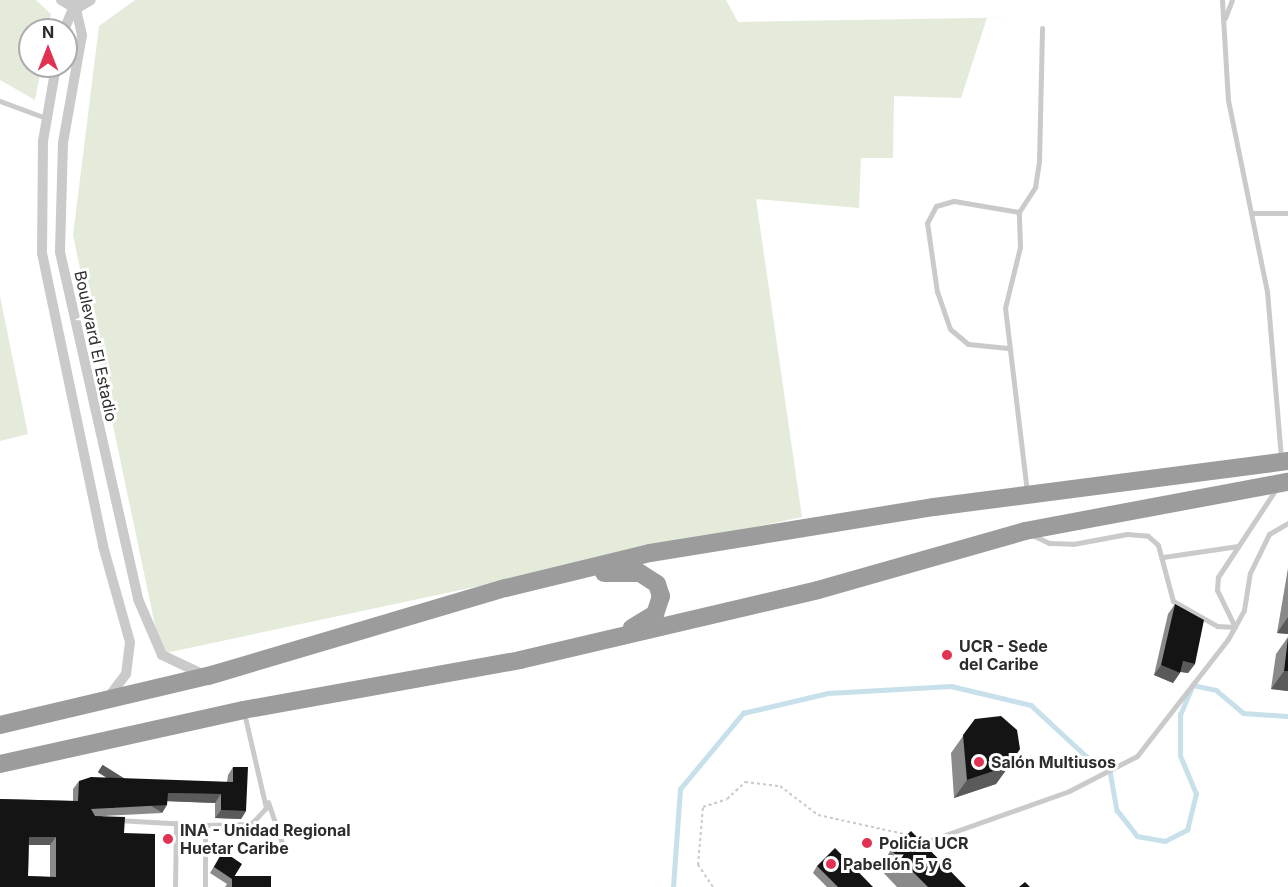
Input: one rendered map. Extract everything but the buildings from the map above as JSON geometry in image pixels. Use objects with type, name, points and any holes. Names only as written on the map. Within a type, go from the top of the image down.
[{"type":"highway","points":[[0,725],[208,676],[506,588],[739,536],[1285,461]]},
{"type":"highway","points":[[0,764],[243,710],[520,660],[818,590],[1025,531],[1283,483]]},
{"type":"highway","points":[[506,588],[626,571],[651,577],[661,596],[655,614],[641,624],[520,660]]},
{"type":"street","points":[[61,0],[76,4],[91,0]]},
{"type":"street","points":[[70,18],[76,4]]},
{"type":"street","name":"Boulevard El Estadio","points":[[76,4],[82,35],[63,143],[59,203],[60,252],[149,628],[162,656],[208,676]]},
{"type":"street","name":"Boulevard El Estadio","points":[[54,78],[47,119],[42,253],[103,546],[130,642],[126,674],[105,701]]},
{"type":"lane","points":[[1222,0],[1228,100],[1267,291],[1285,461]]},
{"type":"lane","points":[[1224,22],[1232,0]]},
{"type":"lane","points":[[1027,496],[1005,308],[1020,247],[1019,212],[1035,187],[1039,162],[1042,28]]},
{"type":"lane","points":[[0,100],[47,119]]},
{"type":"lane","points":[[1008,348],[968,344],[950,329],[937,292],[927,223],[936,206],[954,201],[1019,212]]},
{"type":"lane","points":[[1252,213],[1288,213]]},
{"type":"lane","points":[[1235,627],[1218,590],[1218,576],[1283,483]]},
{"type":"lane","points":[[931,840],[1069,791],[1137,756],[1235,627],[1269,534],[1288,523]]},
{"type":"lane","points":[[1025,531],[1049,543],[1148,536],[1163,557],[1173,601],[1217,626],[1235,627]]},
{"type":"lane","points":[[1163,557],[1238,546]]},
{"type":"lane","points":[[243,710],[282,843]]},
{"type":"lane","points":[[111,820],[205,825],[251,824],[266,808],[267,797]]},
{"type":"lane","points":[[175,887],[176,823]]},
{"type":"lane","points":[[205,825],[205,887]]},
{"type":"path","points":[[713,887],[698,865],[702,807],[727,799],[745,782],[780,786],[818,815],[931,840]]},
{"type":"green space","points":[[0,0],[36,0],[51,14],[50,18],[18,18],[18,78],[40,78],[35,100],[0,80]]},
{"type":"green space","points":[[135,0],[726,0],[738,22],[1027,17],[987,18],[961,98],[894,96],[893,158],[861,158],[859,208],[756,199],[802,517],[161,654],[73,235],[99,26]]},
{"type":"green space","points":[[0,296],[28,434],[0,441]]},
{"type":"waterway","points":[[673,887],[680,789],[743,713],[828,693],[951,686],[1031,705],[1086,756],[1110,771],[1117,810],[1137,836],[1165,841],[1187,830],[1196,794],[1180,756],[1180,715],[1193,685],[1216,690],[1243,713],[1288,716]]},
{"type":"place","name":"UCR - Sede del Caribe","points":[[947,655]]},
{"type":"place","name":"Salón Multiusos","points":[[979,762]]},
{"type":"place","name":"INA - Unidad Regional Huetar Caribe","points":[[168,839]]},
{"type":"place","name":"Policía UCR","points":[[867,843]]},
{"type":"place","name":"Pabellón 5 y 6","points":[[831,864]]}]
